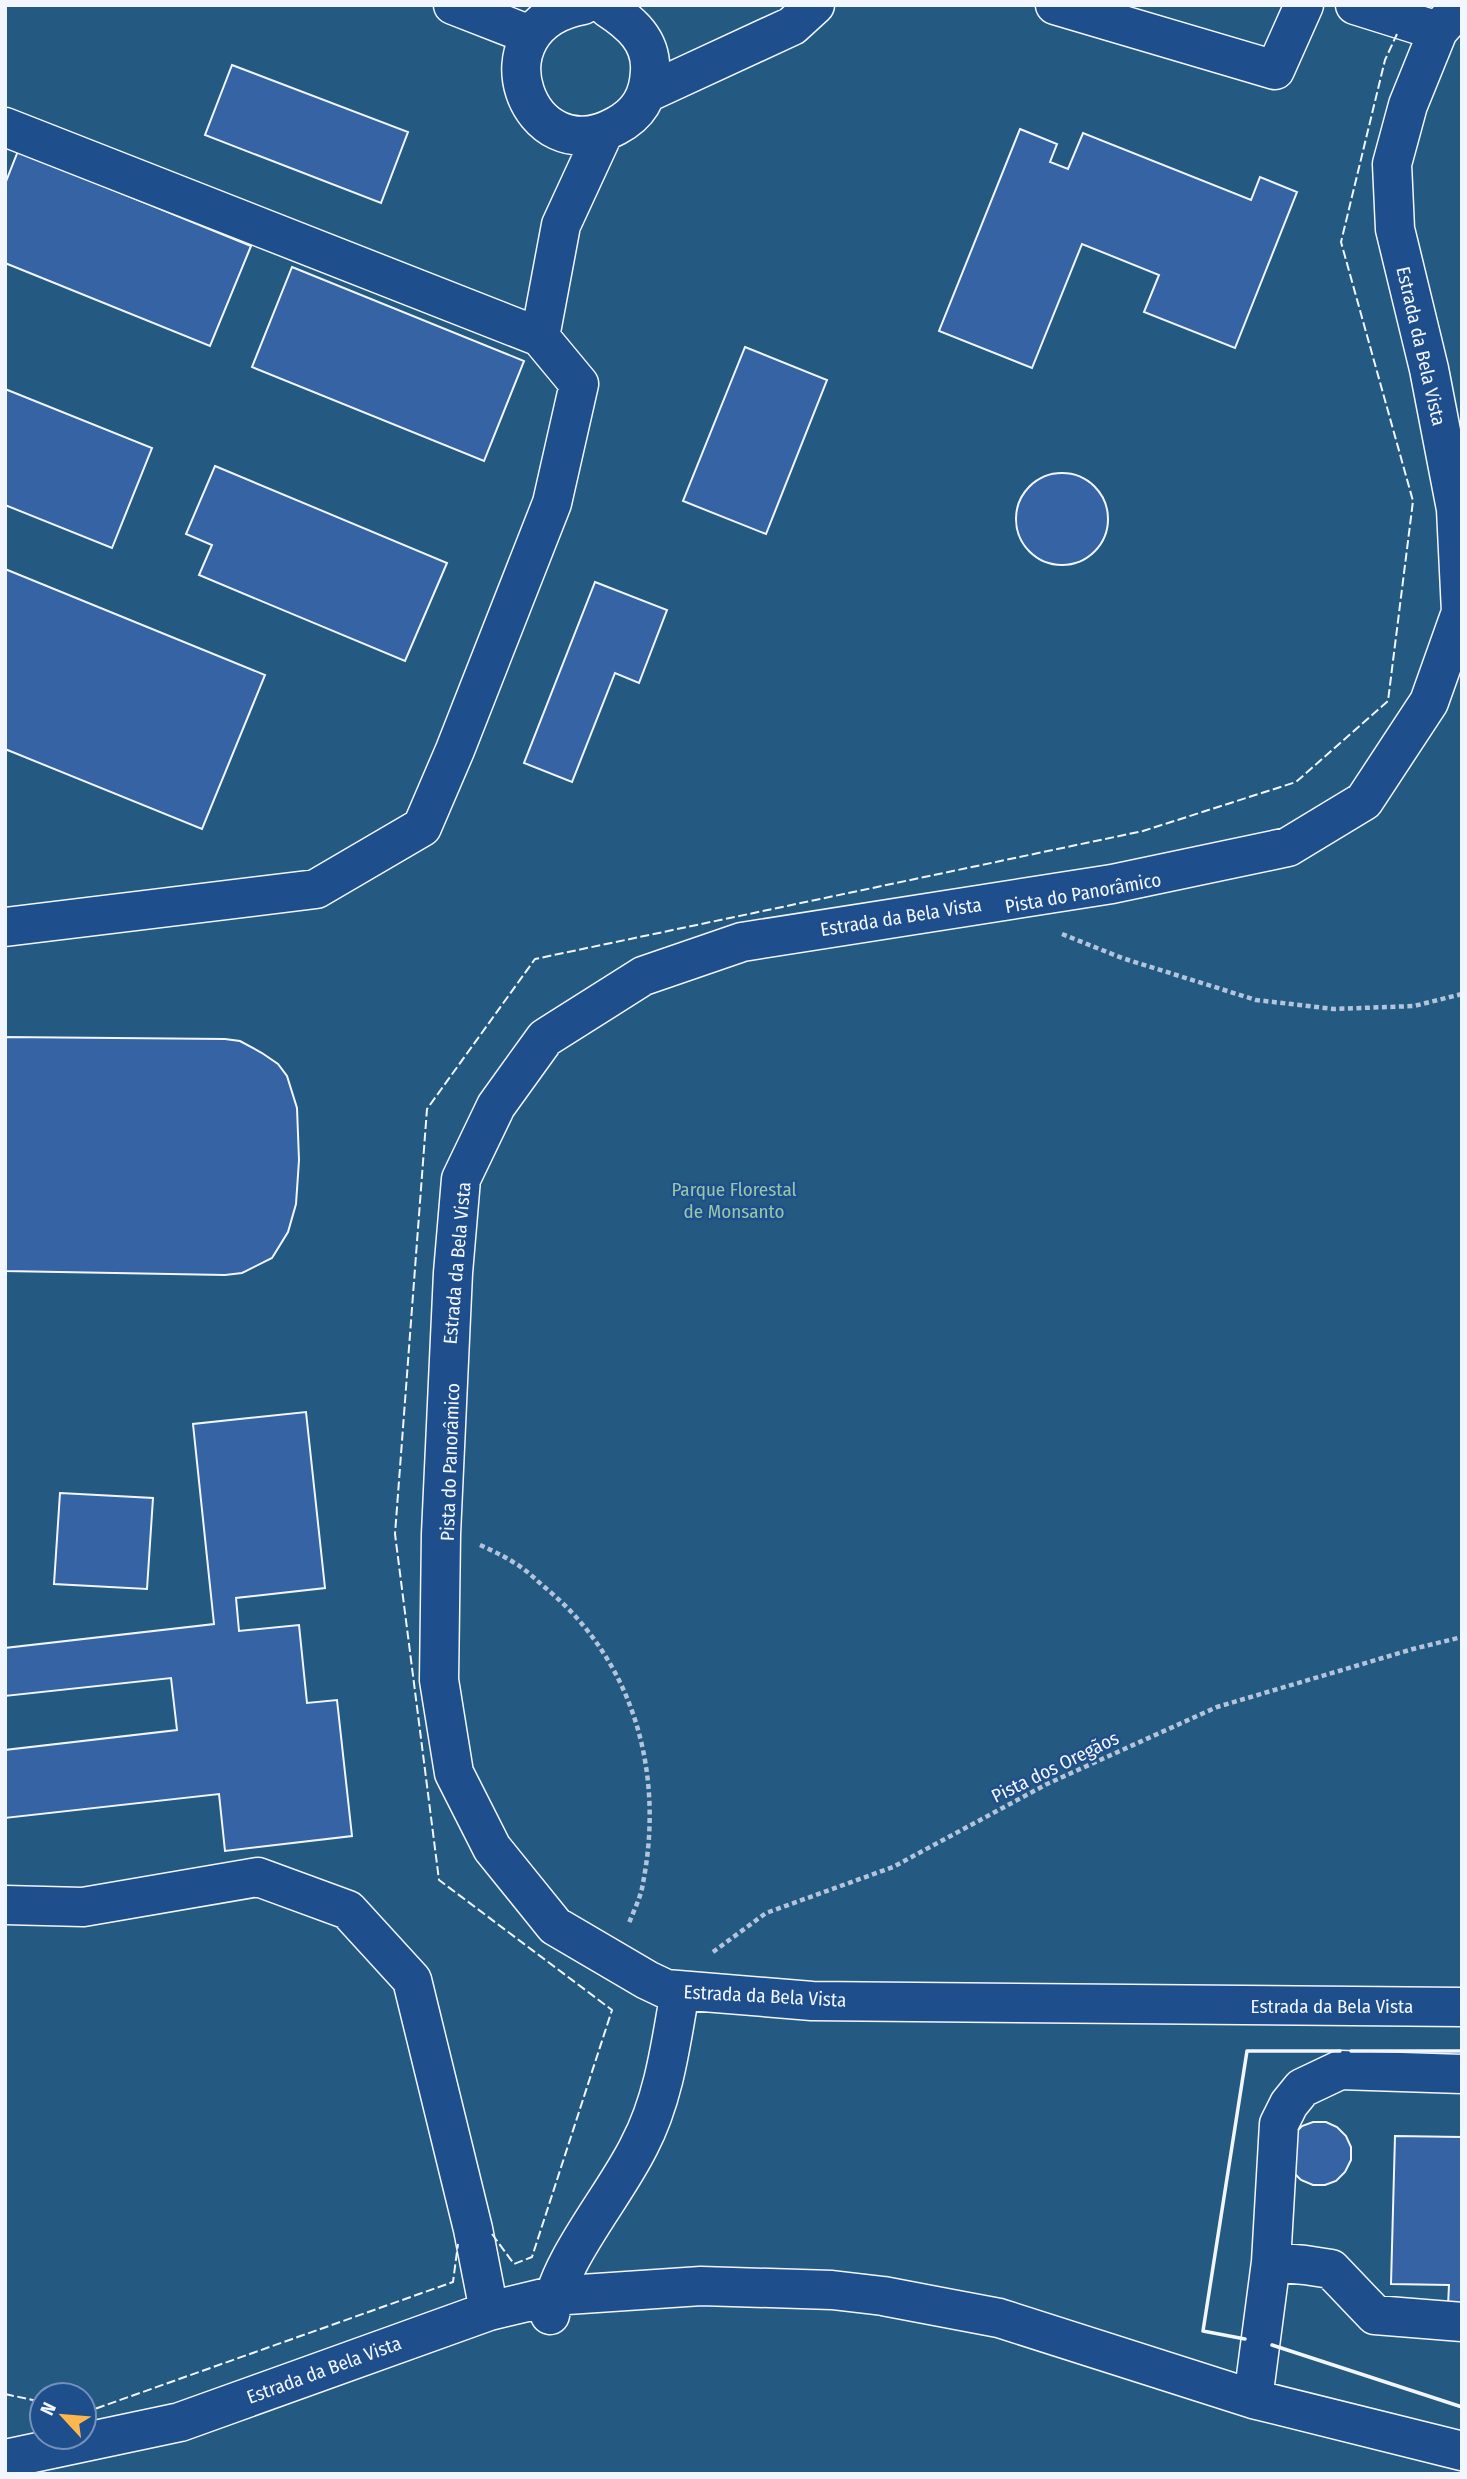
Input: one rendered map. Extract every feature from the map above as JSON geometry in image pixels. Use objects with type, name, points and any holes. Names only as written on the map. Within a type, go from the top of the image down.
[{"type":"street","points":[[453,5],[530,35]]},
{"type":"street","points":[[648,93],[792,26],[815,5]]},
{"type":"street","points":[[1055,5],[1275,70],[1304,5]]},
{"type":"street","points":[[1355,5],[1449,18]]},
{"type":"street","points":[[607,6],[630,22],[645,42],[651,67],[648,93],[630,119],[603,134],[583,136],[564,133],[546,124],[532,110],[523,92],[520,73],[522,53],[530,35],[545,19],[565,8],[607,6]]},
{"type":"street","name":"Estrada da Bela Vista","points":[[1449,18],[1408,105],[1392,164],[1395,229],[1429,369],[1456,509],[1461,612],[1429,702],[1364,801],[1288,847],[1112,884],[742,942],[643,975],[545,1038],[496,1106],[461,1179],[453,1273],[441,1534],[439,1680],[454,1773],[492,1848],[555,1926],[647,1980],[680,1992],[812,2001],[1462,2007]]},
{"type":"street","points":[[5,127],[540,337],[579,384],[552,503],[422,827],[316,889],[5,927]]},
{"type":"street","points":[[540,337],[561,225],[603,134]]},
{"type":"street","points":[[5,1905],[83,1906],[258,1877],[348,1910],[412,1980],[473,2229],[489,2311]]},
{"type":"street","points":[[551,2306],[586,2233],[640,2144],[657,2100],[680,1992]]},
{"type":"street","points":[[1253,2399],[1270,2262],[1279,2124],[1289,2104],[1302,2088],[1340,2070],[1462,2074]]},
{"type":"street","points":[[1270,2262],[1331,2269],[1375,2315],[1462,2322]]},
{"type":"street","name":"Estrada da Bela Vista","points":[[5,2459],[180,2422],[489,2311],[551,2306],[701,2286],[832,2290],[883,2295],[999,2318],[1253,2399],[1462,2451]]},
{"type":"street","points":[[5,2466],[9,2474]]},
{"type":"path","points":[[1051,929],[1122,958],[1256,1000],[1334,1009],[1414,1006],[1462,994]]},
{"type":"path","points":[[471,1541],[515,1563],[563,1602],[602,1649],[631,1704],[647,1763],[651,1825],[643,1886],[626,1932]]},
{"type":"path","name":"Pista dos Oregãos","points":[[705,1958],[766,1913],[893,1867],[1047,1784],[1217,1707],[1462,1637]]},
{"type":"green space","name":"Parque Florestal de Monsanto","points":[[5,5],[1462,5],[1462,2474],[5,2474]]},
{"type":"building","points":[[232,65],[408,132],[381,203],[205,135]]},
{"type":"building","points":[[1020,129],[1057,144],[1050,162],[1068,169],[1083,133],[1251,200],[1260,177],[1297,192],[1235,348],[1144,312],[1159,275],[1082,244],[1032,368],[939,331]]},
{"type":"building","points":[[18,151],[251,246],[210,346],[5,263],[5,184]]},
{"type":"building","points":[[292,267],[524,361],[484,461],[252,367]]},
{"type":"building","points":[[745,347],[827,380],[766,534],[683,501]]},
{"type":"building","points":[[5,389],[152,448],[112,548],[5,505]]},
{"type":"building","points":[[215,466],[447,563],[405,661],[199,575],[212,545],[186,534]]},
{"type":"building","points":[[1062,473],[1080,477],[1094,487],[1104,501],[1108,519],[1104,537],[1094,551],[1080,561],[1062,565],[1044,561],[1030,551],[1020,537],[1016,519],[1020,501],[1030,487],[1044,477]]},
{"type":"building","points":[[5,569],[265,675],[202,829],[5,749]]},
{"type":"building","points":[[595,582],[667,610],[639,683],[615,673],[572,782],[524,763]]},
{"type":"building","points":[[5,1037],[225,1039],[240,1041],[278,1064],[287,1076],[297,1108],[299,1160],[296,1204],[288,1232],[272,1258],[242,1273],[225,1275],[5,1271]]},
{"type":"building","points":[[306,1412],[325,1588],[236,1598],[239,1631],[299,1625],[307,1703],[337,1700],[352,1836],[225,1851],[219,1794],[5,1818],[5,1750],[177,1730],[171,1678],[5,1696],[5,1648],[214,1624],[193,1424]]},
{"type":"building","points":[[60,1493],[153,1498],[147,1589],[54,1584]]},
{"type":"building","points":[[1313,2122],[1326,2122],[1337,2127],[1346,2136],[1351,2147],[1351,2160],[1345,2172],[1336,2181],[1325,2185],[1313,2185],[1301,2180],[1292,2171],[1293,2135],[1302,2126]]},
{"type":"building","points":[[1395,2136],[1462,2137],[1462,2307],[1448,2306],[1449,2285],[1391,2284]]},
{"type":"fence","points":[[492,2234],[514,2264],[532,2257],[612,2010],[439,1880],[395,1534],[427,1109],[535,959],[1143,831],[1296,782],[1388,701],[1413,501],[1341,242],[1385,60],[1397,34]]},
{"type":"fence","points":[[98,2408],[453,2282],[458,2244]]},
{"type":"fence","points":[[5,2394],[28,2399]]},
{"type":"wall","points":[[1245,2339],[1203,2331],[1247,2051],[1340,2051]]},
{"type":"wall","points":[[1351,2051],[1462,2051]]},
{"type":"wall","points":[[1272,2345],[1462,2407]]}]
